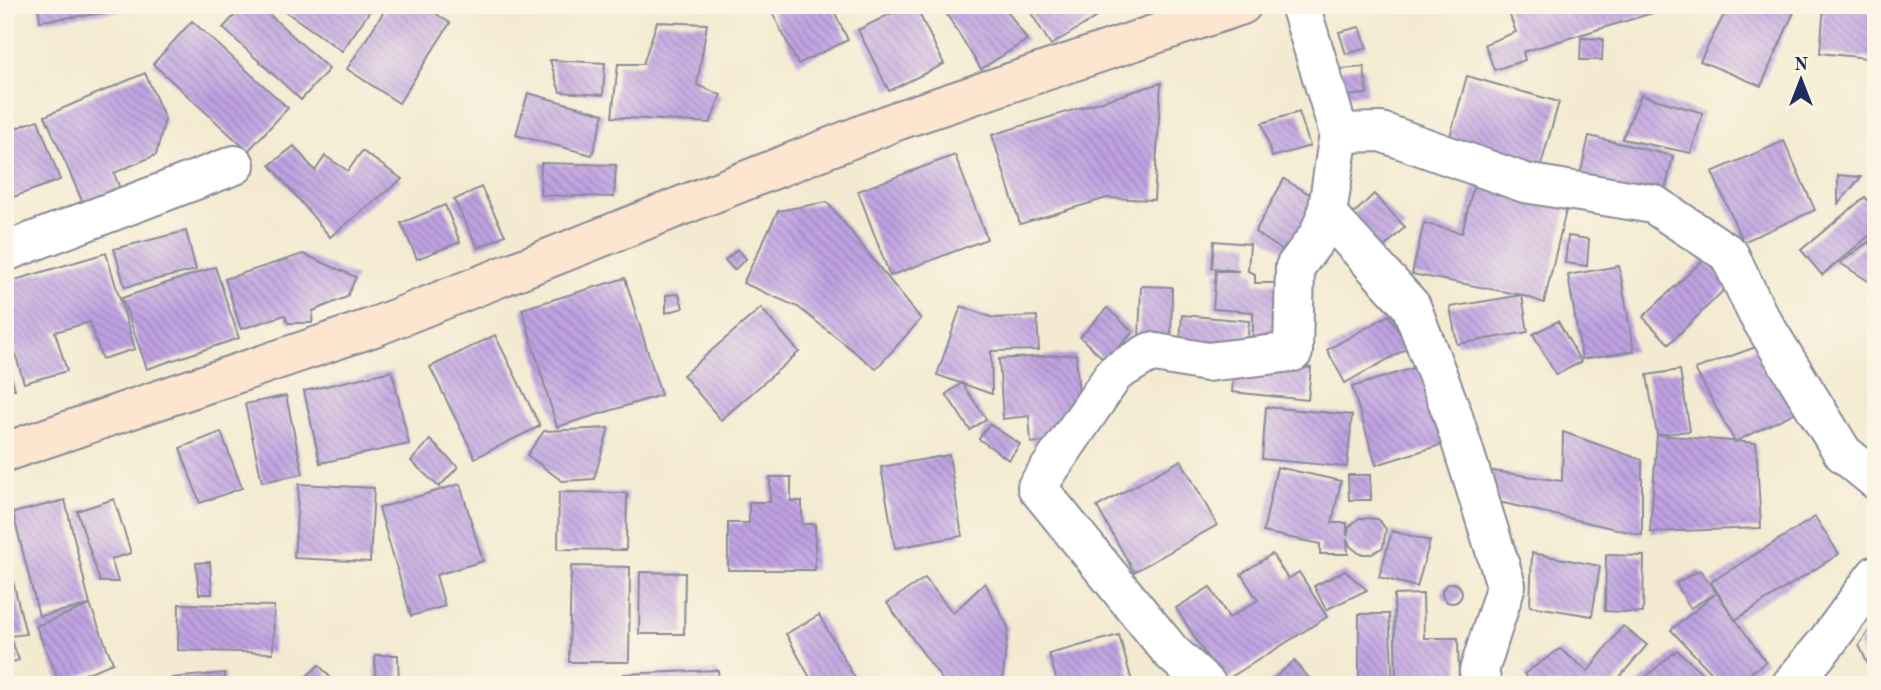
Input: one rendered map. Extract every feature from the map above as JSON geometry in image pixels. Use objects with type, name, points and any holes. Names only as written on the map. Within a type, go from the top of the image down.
[{"type":"street","points":[[5,453],[374,327],[899,120],[1242,5]]},
{"type":"street","points":[[1207,685],[1171,652],[1037,486],[1115,373],[1150,352],[1207,362],[1293,352],[1295,267],[1318,236],[1327,214],[1339,133],[1300,5]]},
{"type":"street","points":[[1339,133],[1381,132],[1525,183],[1653,204],[1729,254],[1757,313],[1843,453],[1876,480]]},
{"type":"street","points":[[5,252],[235,165]]},
{"type":"street","points":[[1327,214],[1411,306],[1452,413],[1506,585],[1479,671],[1482,685]]},
{"type":"street","points":[[1791,685],[1827,642],[1876,575]]},
{"type":"building","points":[[38,5],[153,5],[153,7],[40,21]]},
{"type":"building","points":[[244,5],[259,5],[329,69],[301,100],[223,28]]},
{"type":"building","points":[[285,5],[374,5],[342,51],[282,9]]},
{"type":"building","points":[[388,5],[423,5],[450,23],[399,103],[347,69]]},
{"type":"building","points":[[775,5],[831,5],[848,40],[798,64],[770,8]]},
{"type":"building","points":[[908,5],[915,5],[944,64],[889,91],[858,30]]},
{"type":"building","points":[[941,5],[1018,5],[1008,12],[1027,40],[981,69]]},
{"type":"building","points":[[1026,5],[1098,5],[1103,13],[1051,45]]},
{"type":"building","points":[[1506,5],[1658,5],[1659,11],[1523,52],[1525,60],[1494,70],[1485,44],[1516,32]]},
{"type":"building","points":[[1729,5],[1780,5],[1794,12],[1761,86],[1700,61]]},
{"type":"building","points":[[1824,5],[1876,5],[1876,59],[1820,53]]},
{"type":"building","points":[[192,21],[288,108],[248,151],[153,64]]},
{"type":"building","points":[[657,22],[707,24],[697,85],[721,95],[710,123],[612,117],[618,64],[643,64]]},
{"type":"building","points":[[1360,27],[1367,48],[1346,54],[1339,32]]},
{"type":"building","points":[[1581,38],[1603,39],[1602,60],[1580,60]]},
{"type":"building","points":[[550,60],[605,63],[603,95],[560,92]]},
{"type":"building","points":[[1364,67],[1367,94],[1344,96],[1341,69]]},
{"type":"building","points":[[145,73],[165,119],[156,155],[114,173],[122,194],[86,210],[45,116]]},
{"type":"building","points":[[1467,76],[1559,102],[1539,172],[1447,147]]},
{"type":"building","points":[[1161,83],[1154,200],[1107,198],[1020,224],[992,135]]},
{"type":"building","points":[[528,93],[604,114],[592,155],[516,135]]},
{"type":"building","points":[[1641,95],[1703,113],[1691,153],[1622,139]]},
{"type":"building","points":[[1299,112],[1310,146],[1272,157],[1262,123]]},
{"type":"building","points":[[38,120],[60,180],[5,200],[5,132]]},
{"type":"building","points":[[1589,136],[1673,156],[1663,200],[1579,180]]},
{"type":"building","points":[[1784,141],[1815,210],[1743,242],[1712,172]]},
{"type":"building","points":[[294,146],[315,171],[325,156],[348,171],[362,151],[402,179],[330,237],[270,165]]},
{"type":"building","points":[[955,155],[987,239],[890,276],[858,191]]},
{"type":"building","points":[[541,163],[616,165],[614,197],[540,195]]},
{"type":"building","points":[[1838,175],[1861,177],[1838,204]]},
{"type":"building","points":[[1284,179],[1314,197],[1288,254],[1255,232]]},
{"type":"building","points":[[1474,184],[1567,206],[1544,303],[1522,295],[1412,274],[1424,223],[1462,233]]},
{"type":"building","points":[[481,187],[505,235],[478,248],[454,200]]},
{"type":"building","points":[[1374,194],[1405,227],[1378,253],[1347,220]]},
{"type":"building","points":[[1865,197],[1876,210],[1876,230],[1822,275],[1801,250]]},
{"type":"building","points":[[827,202],[921,319],[876,369],[798,307],[743,283],[778,211]]},
{"type":"building","points":[[445,205],[460,242],[417,259],[401,223]]},
{"type":"building","points":[[186,231],[196,270],[125,287],[114,249]]},
{"type":"building","points":[[1568,236],[1589,239],[1587,266],[1565,263]]},
{"type":"building","points":[[1214,241],[1250,244],[1248,271],[1255,274],[1255,283],[1285,283],[1283,343],[1253,348],[1253,312],[1213,309],[1216,271],[1239,271],[1212,268]]},
{"type":"building","points":[[1868,242],[1876,252],[1876,286],[1840,263]]},
{"type":"building","points":[[738,249],[746,259],[734,270],[725,260]]},
{"type":"building","points":[[106,253],[135,349],[102,359],[90,322],[55,332],[67,371],[24,383],[5,319],[5,283]]},
{"type":"building","points":[[303,254],[356,277],[347,297],[313,311],[312,323],[288,323],[285,315],[241,329],[225,279]]},
{"type":"building","points":[[1704,259],[1729,285],[1669,344],[1643,317]]},
{"type":"building","points":[[1619,266],[1634,351],[1582,359],[1568,275]]},
{"type":"building","points":[[215,267],[239,338],[147,369],[122,298]]},
{"type":"building","points":[[625,278],[661,395],[557,427],[522,309]]},
{"type":"building","points":[[1141,286],[1172,287],[1171,340],[1139,339]]},
{"type":"building","points":[[679,294],[683,308],[666,313],[666,295]]},
{"type":"building","points":[[1522,295],[1528,332],[1457,344],[1450,307]]},
{"type":"building","points":[[961,306],[993,318],[1037,316],[1039,350],[991,351],[992,394],[937,375]]},
{"type":"building","points":[[761,308],[799,352],[721,420],[683,375]]},
{"type":"building","points":[[1107,308],[1133,332],[1106,361],[1080,337]]},
{"type":"building","points":[[1182,315],[1249,321],[1247,347],[1180,341]]},
{"type":"building","points":[[1389,315],[1408,348],[1345,383],[1327,350]]},
{"type":"building","points":[[1558,321],[1581,362],[1556,375],[1533,334]]},
{"type":"building","points":[[495,335],[540,426],[475,458],[430,367]]},
{"type":"building","points":[[1756,347],[1802,409],[1735,442],[1695,369]]},
{"type":"building","points":[[1076,354],[1080,413],[1058,440],[1031,443],[1029,416],[1003,419],[999,359]]},
{"type":"building","points":[[5,355],[15,389],[5,391]]},
{"type":"building","points":[[1235,361],[1311,368],[1308,400],[1232,392]]},
{"type":"building","points":[[1423,365],[1447,443],[1376,465],[1352,387]]},
{"type":"building","points":[[1680,370],[1690,431],[1657,435],[1647,375]]},
{"type":"building","points":[[392,371],[409,444],[320,463],[304,391]]},
{"type":"building","points":[[962,383],[986,419],[970,430],[946,394]]},
{"type":"building","points":[[286,396],[303,474],[262,482],[245,404]]},
{"type":"building","points":[[1266,407],[1352,415],[1347,467],[1262,459]]},
{"type":"building","points":[[989,424],[1020,444],[1009,460],[979,439]]},
{"type":"building","points":[[609,428],[594,479],[562,481],[527,455],[544,431]]},
{"type":"building","points":[[221,432],[242,488],[200,503],[180,448]]},
{"type":"building","points":[[1563,432],[1642,460],[1642,535],[1490,500],[1492,471],[1562,481]]},
{"type":"building","points":[[1657,435],[1756,443],[1761,528],[1650,532]]},
{"type":"building","points":[[430,440],[458,467],[439,487],[411,461]]},
{"type":"building","points":[[949,455],[962,536],[895,548],[881,467]]},
{"type":"building","points":[[1181,460],[1217,525],[1134,572],[1097,507]]},
{"type":"building","points":[[1277,467],[1341,481],[1332,523],[1347,523],[1347,536],[1349,527],[1359,518],[1378,519],[1386,529],[1383,547],[1372,554],[1360,554],[1350,546],[1347,539],[1348,554],[1320,554],[1320,544],[1263,532]]},
{"type":"building","points":[[1348,475],[1370,475],[1371,500],[1349,500]]},
{"type":"building","points":[[770,477],[791,477],[791,501],[802,501],[802,524],[815,524],[815,570],[728,570],[728,523],[749,523],[749,502],[770,502]]},
{"type":"building","points":[[299,484],[374,488],[370,562],[294,558]]},
{"type":"building","points":[[460,484],[483,561],[436,575],[445,606],[411,616],[379,508]]},
{"type":"building","points":[[559,492],[627,493],[626,550],[558,549]]},
{"type":"building","points":[[114,499],[131,553],[111,559],[118,582],[100,582],[77,511]]},
{"type":"building","points":[[65,500],[90,605],[39,616],[13,513]]},
{"type":"building","points":[[1815,517],[1839,554],[1735,620],[1711,582]]},
{"type":"building","points":[[1392,531],[1430,541],[1417,587],[1379,577]]},
{"type":"building","points":[[6,553],[26,634],[10,636],[19,660],[5,665]]},
{"type":"building","points":[[1532,553],[1600,566],[1592,616],[1530,606]]},
{"type":"building","points":[[1272,554],[1288,579],[1299,572],[1327,617],[1223,682],[1176,608],[1210,587],[1229,618],[1258,600],[1241,574]]},
{"type":"building","points":[[1606,555],[1644,556],[1643,613],[1605,611]]},
{"type":"building","points":[[210,562],[212,594],[199,594],[196,563]]},
{"type":"building","points":[[571,566],[630,567],[629,662],[569,662]]},
{"type":"building","points":[[1700,570],[1766,662],[1733,685],[1723,685],[1671,630],[1715,594],[1690,608],[1676,583]]},
{"type":"building","points":[[1345,571],[1367,590],[1326,610],[1314,586]]},
{"type":"building","points":[[640,572],[685,573],[684,634],[639,634]]},
{"type":"building","points":[[925,578],[953,613],[985,583],[1008,627],[1002,685],[946,685],[887,603]]},
{"type":"building","points":[[1452,583],[1459,586],[1462,593],[1459,600],[1452,603],[1445,600],[1442,593],[1445,586]]},
{"type":"building","points":[[1423,594],[1424,638],[1458,638],[1459,685],[1396,685],[1394,595]]},
{"type":"building","points":[[179,604],[274,606],[273,653],[178,650]]},
{"type":"building","points":[[90,605],[113,663],[60,684],[36,626]]},
{"type":"building","points":[[1359,614],[1389,614],[1393,683],[1359,685]]},
{"type":"building","points":[[819,615],[856,680],[847,685],[814,685],[786,634]]},
{"type":"building","points":[[1876,621],[1876,682],[1859,645]]},
{"type":"building","points":[[1623,626],[1647,645],[1613,685],[1534,685],[1524,674],[1560,649],[1588,671]]},
{"type":"building","points":[[1119,635],[1133,685],[1058,685],[1049,654]]},
{"type":"building","points":[[1677,650],[1715,685],[1636,685]]},
{"type":"building","points":[[375,655],[398,655],[399,685],[375,685]]},
{"type":"building","points":[[1294,661],[1315,685],[1266,685]]},
{"type":"building","points":[[319,665],[337,685],[297,685]]},
{"type":"building","points":[[718,670],[719,685],[625,685],[624,674]]},
{"type":"building","points":[[225,673],[225,685],[172,685],[172,678]]}]
